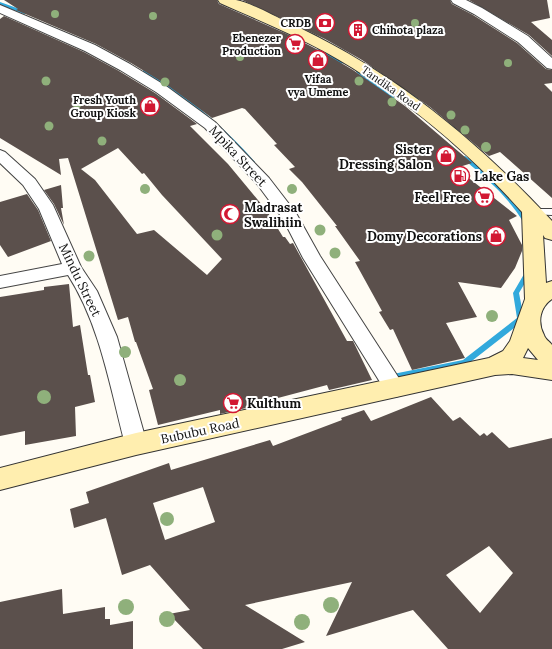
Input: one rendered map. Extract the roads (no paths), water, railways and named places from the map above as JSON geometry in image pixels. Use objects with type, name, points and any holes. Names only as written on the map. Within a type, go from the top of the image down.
[{"type":"street","name":"Tandika Road","points":[[225,0],[309,38],[348,59],[414,103],[485,164],[552,233]]},
{"type":"street","points":[[457,0],[478,11],[523,39],[549,64]]},
{"type":"street","name":"Mpika Street","points":[[0,9],[90,48],[125,67],[161,89],[210,125],[237,152],[290,217],[312,258],[394,389]]},
{"type":"street","name":"Mindu Street","points":[[0,155],[29,182],[47,209],[74,268],[88,291],[107,338],[136,444]]},
{"type":"street","points":[[532,212],[539,301],[533,338],[552,361]]},
{"type":"street","points":[[0,282],[74,268]]},
{"type":"street","points":[[495,366],[511,357],[520,343],[539,301]]},
{"type":"street","points":[[495,366],[512,365],[552,371]]},
{"type":"street","name":"Bububu Road","points":[[0,479],[136,444],[495,366]]},
{"type":"lane","points":[[532,212],[552,212]]},
{"type":"waterway","points":[[0,3],[26,13]]},
{"type":"waterway","points":[[319,48],[342,63]]},
{"type":"waterway","points":[[145,71],[175,91],[216,124],[253,163]]},
{"type":"waterway","points":[[358,71],[392,98]]},
{"type":"waterway","points":[[397,83],[416,99]]},
{"type":"waterway","points":[[465,158],[507,195],[526,222]]},
{"type":"waterway","points":[[388,378],[465,362],[521,319],[516,293],[529,271]]},
{"type":"place","name":"CRDB","points":[[325,23]]},
{"type":"place","name":"Chihota plaza","points":[[358,30]]},
{"type":"place","name":"Ebenezer Production","points":[[295,44]]},
{"type":"place","name":"Vifaa vya Umeme","points":[[318,60]]},
{"type":"place","name":"Fresh Youth Group Kiosk","points":[[150,106]]},
{"type":"place","name":"Sister Dressing Salon","points":[[446,156]]},
{"type":"place","name":"Lake Gas","points":[[460,176]]},
{"type":"place","name":"Feel Free","points":[[484,197]]},
{"type":"place","name":"Madrasat Swalihiin","points":[[230,214]]},
{"type":"place","name":"Domy Decorations","points":[[496,236]]},
{"type":"place","name":"Kulthum","points":[[233,403]]}]
